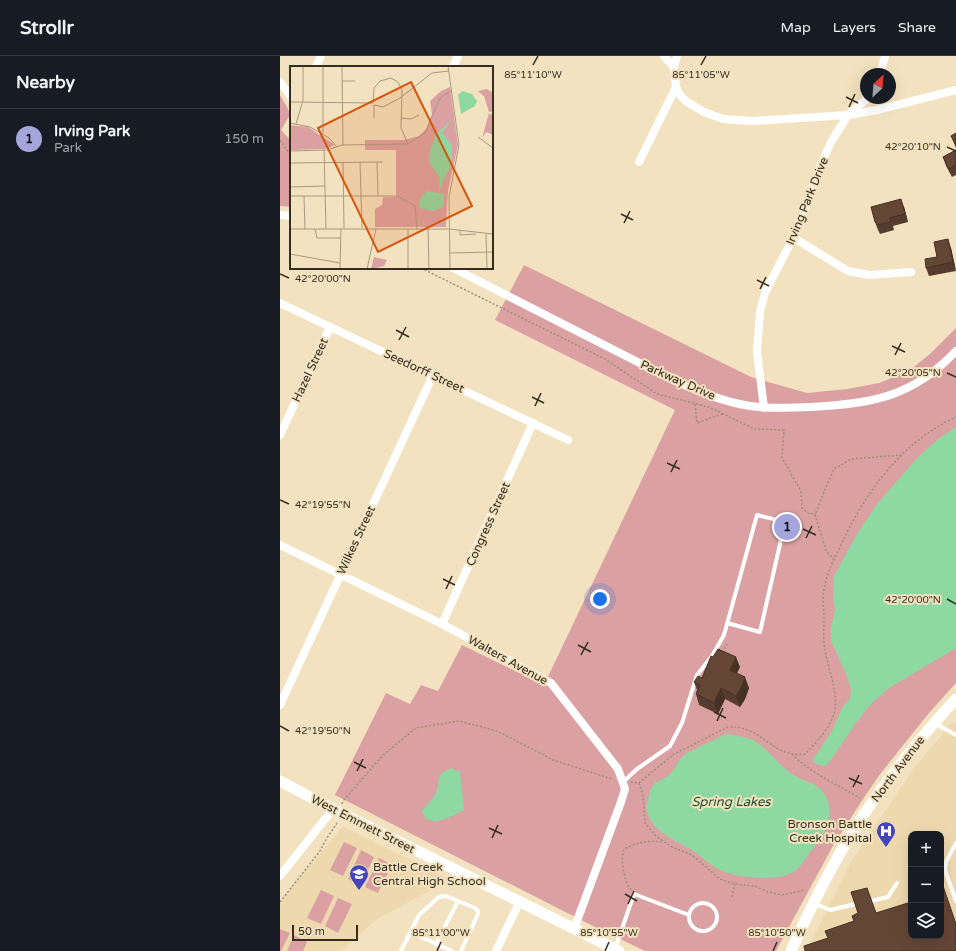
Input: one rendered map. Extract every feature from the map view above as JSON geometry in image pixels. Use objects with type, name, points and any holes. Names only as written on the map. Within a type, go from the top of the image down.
[{"type":"street","points":[[317,66],[322,56]]},
{"type":"street","points":[[453,66],[458,56]]},
{"type":"street","points":[[664,56],[674,67]]},
{"type":"street","points":[[677,56],[674,67],[676,87],[680,95],[687,102],[704,112],[723,119],[753,121],[800,117],[848,116],[956,90]]},
{"type":"street","points":[[882,68],[885,56]]},
{"type":"street","points":[[280,82],[290,96]]},
{"type":"street","points":[[639,162],[676,87]]},
{"type":"street","name":"Irving Park Drive","points":[[764,408],[757,352],[760,311],[765,293],[794,238],[818,169],[831,142],[848,116],[861,104]]},
{"type":"street","points":[[280,215],[290,216]]},
{"type":"street","points":[[794,238],[848,272],[869,275],[911,272]]},
{"type":"street","name":"Parkway Drive","points":[[455,269],[673,380],[729,402],[750,406],[764,408],[792,408],[875,400],[893,395],[910,387],[928,375],[956,351]]},
{"type":"street","name":"Seedorff Street","points":[[280,303],[568,440]]},
{"type":"street","name":"Hazel Street","points":[[280,435],[330,327]]},
{"type":"street","name":"Wilkes Street","points":[[280,705],[432,375]]},
{"type":"street","name":"Congress Street","points":[[442,624],[533,423]]},
{"type":"street","name":"Walters Avenue","points":[[280,545],[442,624],[551,683],[618,768],[625,789],[574,929]]},
{"type":"street","name":"North Avenue","points":[[790,951],[813,903],[852,832],[908,754],[956,698]]},
{"type":"street","name":"West Emmett Street","points":[[280,781],[333,809],[617,950]]},
{"type":"street","points":[[280,876],[333,809]]},
{"type":"street","points":[[496,951],[520,901]]},
{"type":"lane","points":[[623,782],[637,769],[670,746],[682,723],[697,675],[716,649],[724,635],[727,623],[757,515],[785,522],[760,632],[727,623]]},
{"type":"lane","points":[[934,723],[956,735]]},
{"type":"lane","points":[[956,843],[946,862],[944,870],[956,901]]},
{"type":"lane","points":[[813,903],[830,910],[888,897],[897,884]]},
{"type":"lane","points":[[617,950],[634,894],[689,914]]},
{"type":"lane","points":[[401,951],[419,915],[439,897],[446,896],[478,910],[478,914],[461,951]]},
{"type":"lane","points":[[436,944],[458,901]]},
{"type":"lane","points":[[706,903],[714,908],[717,918],[714,926],[710,930],[700,931],[692,927],[689,914],[690,910],[696,904],[706,903]]},
{"type":"lane","points":[[410,932],[452,951]]},
{"type":"path","points":[[280,140],[290,155]]},
{"type":"path","points":[[424,269],[605,359],[657,394],[709,407],[754,429],[784,430],[782,458],[801,491],[802,508],[808,513],[816,514]]},
{"type":"path","points":[[695,404],[697,423],[722,414]]},
{"type":"path","points":[[343,801],[383,755],[416,728],[459,721],[497,731],[553,760],[623,782],[639,783],[669,758],[692,744],[732,726],[748,729],[779,749],[792,754],[805,754],[818,742],[829,724],[835,710],[835,693],[825,649],[823,591],[827,576],[834,560],[852,520],[869,494],[894,462],[916,441],[941,424],[956,417]]},
{"type":"path","points":[[834,560],[826,550],[819,532],[816,514],[834,469],[852,459],[902,455]]},
{"type":"path","points":[[722,651],[726,646],[734,625]]},
{"type":"path","points":[[669,758],[672,752]]},
{"type":"path","points":[[792,754],[796,759],[860,798]]},
{"type":"path","points":[[639,783],[643,795],[645,823],[656,836],[672,847],[692,855],[720,879],[735,884],[755,886],[768,892],[782,895],[805,890]]},
{"type":"path","points":[[280,902],[320,851],[337,822]]},
{"type":"path","points":[[634,894],[627,884],[622,854],[624,849],[637,842],[651,840],[665,842]]},
{"type":"path","points":[[732,897],[735,884]]},
{"type":"shaded area","points":[[280,95],[290,115],[281,130],[290,140],[290,207],[280,206]]},
{"type":"shaded area","points":[[524,265],[751,377],[807,393],[847,389],[879,383],[909,371],[931,353],[956,328],[956,683],[929,713],[881,773],[865,796],[834,844],[776,951],[645,951],[335,795],[386,693],[410,704],[421,685],[438,691],[462,645],[544,685],[675,410],[495,320]]},
{"type":"shaded area","name":"Bronson Battle Creek Hospital","points":[[952,722],[956,724],[956,951],[806,951],[851,862],[912,771]]},
{"type":"shaded area","name":"Battle Creek Central High School","points":[[343,826],[450,880],[377,919],[341,951],[280,951],[280,902]]},
{"type":"shaded area","points":[[344,842],[357,848],[343,876],[330,870]]},
{"type":"shaded area","points":[[361,850],[374,857],[361,885],[348,879]]},
{"type":"shaded area","points":[[379,858],[392,865],[378,893],[365,887]]},
{"type":"shaded area","points":[[321,890],[334,896],[321,924],[307,918]]},
{"type":"shaded area","points":[[338,898],[352,904],[338,933],[325,926]]},
{"type":"shaded area","points":[[280,929],[290,933],[281,951],[280,951]]},
{"type":"shaded area","points":[[294,935],[307,942],[303,951],[287,951]]},
{"type":"water","points":[[956,427],[956,648],[889,688],[871,704],[858,720],[830,761],[825,766],[819,765],[812,761],[832,731],[843,706],[850,699],[851,689],[847,676],[831,641],[831,627],[835,610],[833,595],[834,576],[857,534],[877,504],[918,457],[938,439]]},
{"type":"water","name":"Spring Lakes","points":[[726,734],[747,738],[758,743],[789,772],[818,787],[827,799],[830,814],[828,824],[824,832],[800,866],[789,874],[780,877],[758,878],[727,873],[712,865],[694,851],[664,834],[649,817],[647,804],[653,785],[667,777],[685,754]]},
{"type":"water","points":[[451,768],[460,772],[464,810],[436,822],[426,819],[422,811],[436,794],[440,774]]},
{"type":"building","points":[[956,133],[956,145],[951,136]]},
{"type":"building","points":[[956,150],[956,165],[949,169],[943,157]]},
{"type":"building","points":[[901,199],[905,214],[890,218],[891,222],[877,225],[871,207]]},
{"type":"building","points":[[948,239],[953,262],[926,268],[925,259],[937,257],[934,242]]},
{"type":"building","points":[[718,649],[736,657],[730,670],[745,677],[736,696],[721,688],[714,703],[696,694],[700,685],[694,682],[698,676],[702,678],[711,656],[713,657]]},
{"type":"building","points":[[867,888],[876,913],[908,903],[908,939],[944,939],[944,889],[956,924],[956,951],[805,951],[804,946],[828,938],[825,931],[854,921],[852,916],[858,913],[851,892]]},
{"type":"place","name":"Irving Park","points":[[787,527]]},
{"type":"place","name":"Bronson Battle Creek Hospital","points":[[886,848]]},
{"type":"place","name":"Battle Creek Central High School","points":[[359,891]]}]
